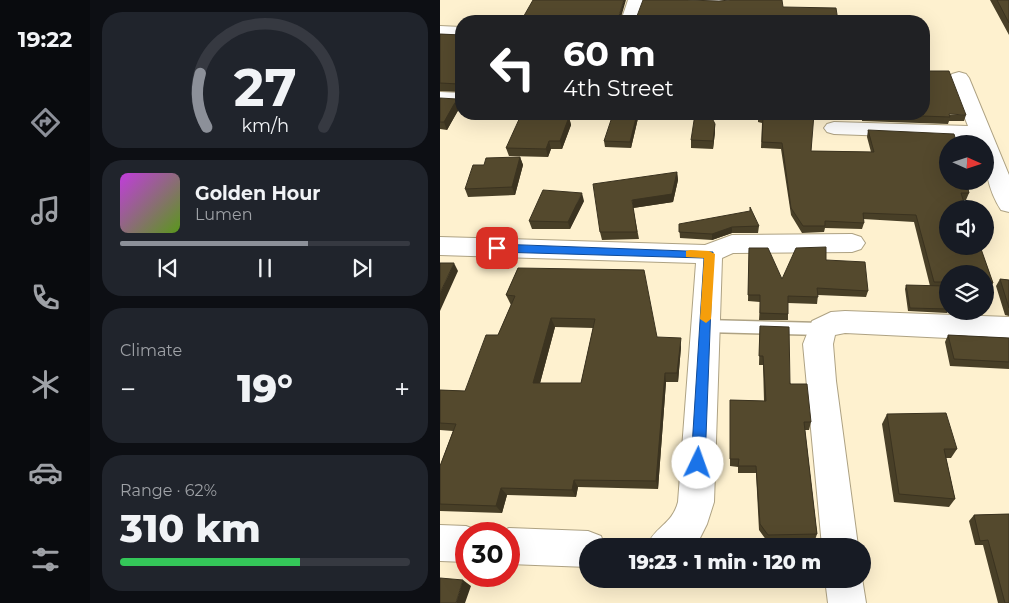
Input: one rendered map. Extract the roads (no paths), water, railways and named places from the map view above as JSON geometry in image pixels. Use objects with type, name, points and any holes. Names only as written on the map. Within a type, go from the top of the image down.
[{"type":"street","points":[[631,15],[636,0]]},
{"type":"street","points":[[682,0],[733,1]]},
{"type":"street","points":[[440,31],[455,32]]},
{"type":"street","points":[[959,78],[1009,204]]},
{"type":"street","points":[[440,98],[455,99]]},
{"type":"street","points":[[834,128],[891,121],[981,133]]},
{"type":"street","points":[[440,246],[709,254],[719,248],[732,244],[852,243]]},
{"type":"street","points":[[677,538],[691,522],[696,502],[709,254]]},
{"type":"street","points":[[839,538],[821,381],[818,344],[822,329],[831,323],[845,322],[1009,329]]},
{"type":"street","points":[[440,543],[455,544]]},
{"type":"street","points":[[520,546],[579,549]]},
{"type":"street","points":[[845,588],[847,603]]},
{"type":"lane","points":[[705,326],[822,329]]}]
